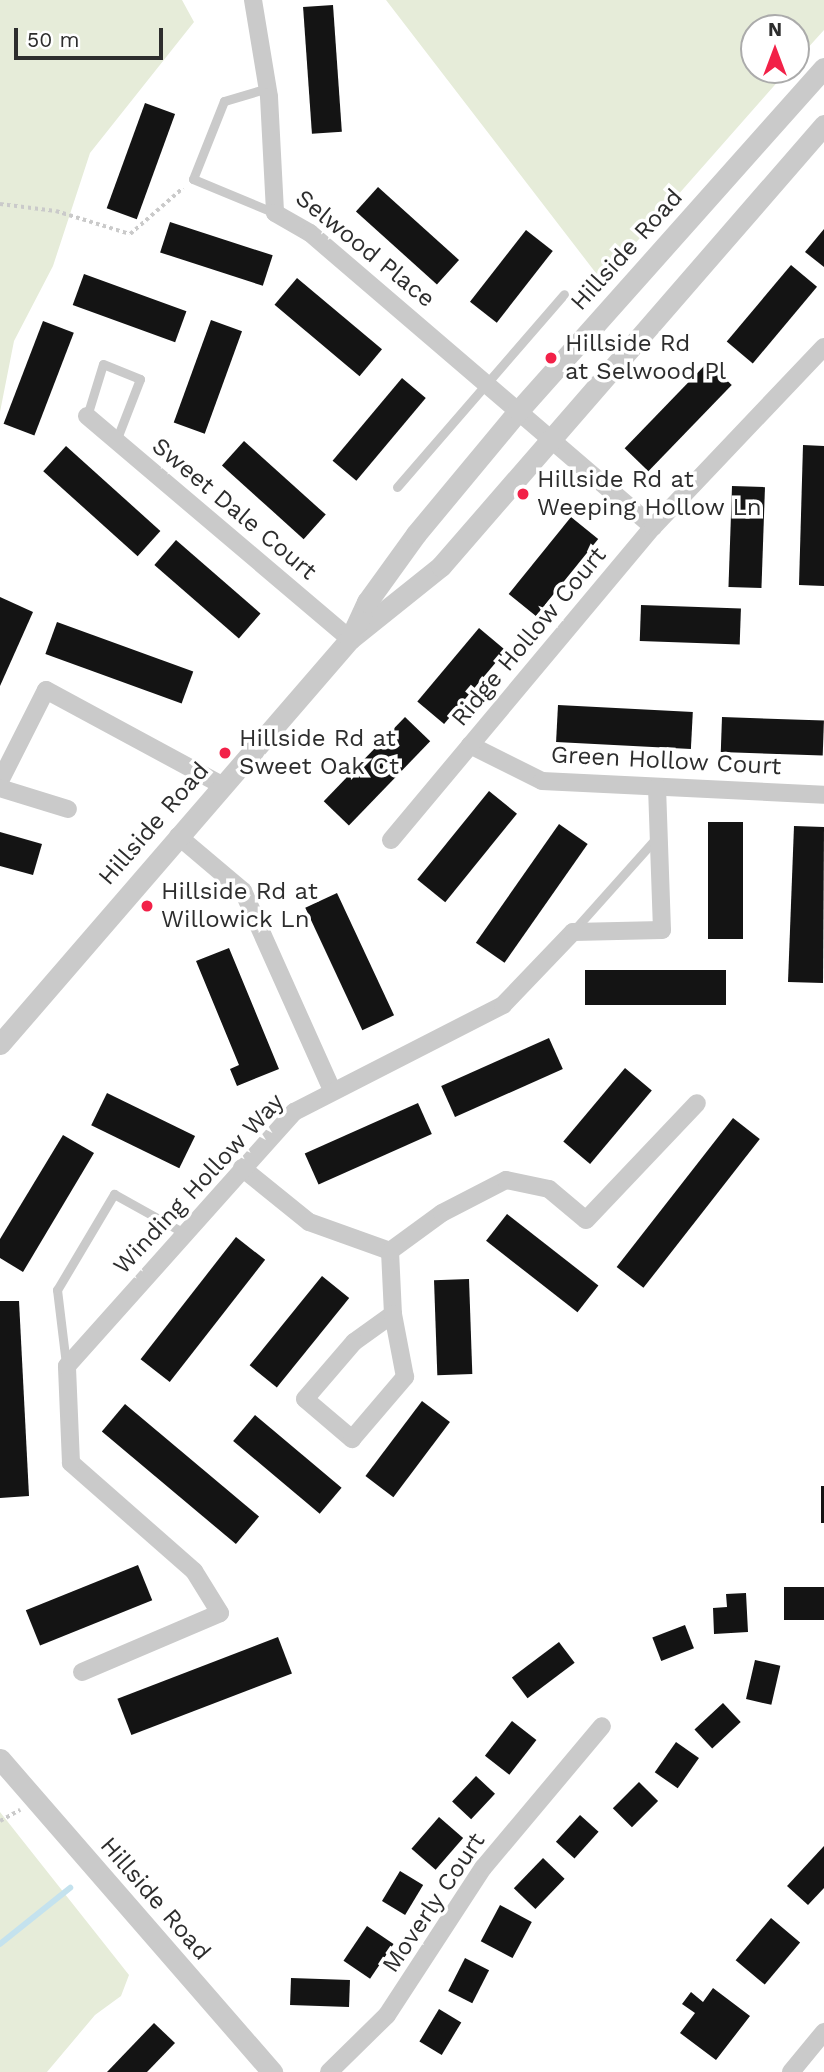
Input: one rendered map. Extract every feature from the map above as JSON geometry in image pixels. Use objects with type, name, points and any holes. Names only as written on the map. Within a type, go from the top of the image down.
[{"type":"street","name":"Selwood Place","points":[[253,0],[268,88],[275,213],[310,233],[653,527]]},
{"type":"street","name":"Hillside Road","points":[[350,639],[367,602],[416,534],[519,410],[823,71]]},
{"type":"street","name":"Hillside Road","points":[[0,1044],[350,639],[441,565],[549,436],[824,125]]},
{"type":"street","name":"Ridge Hollow Court","points":[[391,840],[653,527],[824,347]]},
{"type":"street","name":"Sweet Dale Court","points":[[87,416],[350,639]]},
{"type":"street","points":[[0,781],[46,690],[222,785]]},
{"type":"street","name":"Green Hollow Court","points":[[470,745],[542,780],[824,795]]},
{"type":"street","points":[[573,932],[662,930],[657,787]]},
{"type":"street","points":[[0,788],[68,809]]},
{"type":"street","points":[[178,836],[243,891],[332,1090]]},
{"type":"street","name":"Winding Hollow Way","points":[[67,1366],[293,1112],[503,1005],[573,932]]},
{"type":"street","points":[[390,1251],[442,1213],[506,1180],[549,1189],[586,1220],[697,1103]]},
{"type":"street","points":[[242,1168],[309,1222],[390,1251]]},
{"type":"street","points":[[390,1251],[393,1314],[405,1377],[352,1439],[305,1399],[354,1342],[393,1314]]},
{"type":"street","points":[[67,1366],[71,1464],[194,1571],[220,1613],[82,1672]]},
{"type":"street","name":"Moverly Court","points":[[330,2072],[387,2015],[482,1868],[602,1726]]},
{"type":"street","name":"Hillside Road","points":[[0,1759],[272,2072]]},
{"type":"street","points":[[791,2072],[824,2032]]},
{"type":"lane","points":[[268,88],[224,101],[193,179],[275,213]]},
{"type":"lane","points":[[397,487],[564,294]]},
{"type":"lane","points":[[87,416],[103,364],[140,379],[116,441]]},
{"type":"lane","points":[[573,932],[659,836]]},
{"type":"lane","points":[[67,1366],[57,1290],[114,1194],[184,1233]]},
{"type":"path","points":[[0,204],[56,211],[130,234],[193,179]]},
{"type":"green space","points":[[0,0],[182,0],[194,22],[90,153],[53,266],[14,341],[0,412]]},
{"type":"green space","points":[[386,0],[824,0],[824,30],[810,46],[810,14],[740,14],[740,84],[776,84],[602,281]]},
{"type":"green space","points":[[0,1812],[129,1975],[121,1996],[95,2015],[47,2072],[0,2072]]},
{"type":"building","points":[[333,5],[342,132],[312,134],[303,7]]},
{"type":"building","points":[[145,103],[175,114],[137,219],[107,208]]},
{"type":"building","points":[[378,187],[459,260],[437,284],[356,212]]},
{"type":"building","points":[[170,222],[273,255],[263,286],[160,252]]},
{"type":"building","points":[[824,229],[824,267],[805,252]]},
{"type":"building","points":[[526,230],[553,251],[497,323],[470,302]]},
{"type":"building","points":[[791,265],[817,287],[753,363],[727,342]]},
{"type":"building","points":[[84,274],[186,311],[175,342],[73,305]]},
{"type":"building","points":[[297,278],[382,349],[360,376],[275,305]]},
{"type":"building","points":[[211,320],[242,331],[205,434],[174,422]]},
{"type":"building","points":[[43,321],[74,333],[34,436],[4,424]]},
{"type":"building","points":[[708,362],[732,385],[648,471],[625,448]]},
{"type":"building","points":[[402,378],[426,398],[356,481],[333,461]]},
{"type":"building","points":[[244,441],[326,515],[304,539],[222,466]]},
{"type":"building","points":[[803,445],[824,446],[824,586],[799,585]]},
{"type":"building","points":[[66,446],[160,531],[138,556],[43,471]]},
{"type":"building","points":[[732,486],[765,487],[761,588],[728,587]]},
{"type":"building","points":[[571,517],[598,539],[536,616],[509,594]]},
{"type":"building","points":[[176,540],[261,613],[239,638],[154,565]]},
{"type":"building","points":[[0,597],[33,612],[0,686]]},
{"type":"building","points":[[641,605],[741,608],[740,644],[640,641]]},
{"type":"building","points":[[57,622],[193,672],[182,704],[45,654]]},
{"type":"building","points":[[479,628],[506,650],[444,724],[417,702]]},
{"type":"building","points":[[558,705],[693,712],[691,749],[556,742]]},
{"type":"building","points":[[405,717],[430,741],[349,825],[324,801]]},
{"type":"building","points":[[722,717],[824,721],[823,756],[721,752]]},
{"type":"building","points":[[489,791],[517,814],[445,902],[417,880]]},
{"type":"building","points":[[708,822],[743,822],[743,939],[708,939]]},
{"type":"building","points":[[559,824],[588,844],[505,963],[476,943]]},
{"type":"building","points":[[794,826],[824,827],[823,983],[788,982]]},
{"type":"building","points":[[0,832],[42,844],[33,875],[0,866]]},
{"type":"building","points":[[337,893],[394,1015],[362,1030],[305,908]]},
{"type":"building","points":[[229,948],[279,1069],[237,1086],[230,1069],[239,1065],[196,961]]},
{"type":"building","points":[[585,970],[726,970],[726,1005],[585,1005]]},
{"type":"building","points":[[549,1038],[563,1069],[455,1117],[441,1086]]},
{"type":"building","points":[[625,1068],[652,1090],[590,1164],[563,1142]]},
{"type":"building","points":[[107,1093],[195,1136],[179,1168],[91,1125]]},
{"type":"building","points":[[418,1103],[432,1134],[319,1184],[305,1153]]},
{"type":"building","points":[[733,1118],[760,1139],[643,1288],[617,1267]]},
{"type":"building","points":[[63,1135],[94,1153],[23,1272],[0,1258],[0,1239]]},
{"type":"building","points":[[507,1214],[598,1285],[577,1312],[486,1241]]},
{"type":"building","points":[[236,1237],[265,1260],[170,1382],[141,1359]]},
{"type":"building","points":[[322,1276],[349,1298],[277,1387],[250,1365]]},
{"type":"building","points":[[469,1279],[472,1374],[437,1375],[434,1280]]},
{"type":"building","points":[[0,1301],[19,1301],[29,1496],[0,1498]]},
{"type":"building","points":[[422,1401],[450,1422],[393,1497],[365,1476]]},
{"type":"building","points":[[125,1404],[259,1516],[236,1544],[102,1432]]},
{"type":"building","points":[[255,1415],[342,1488],[320,1514],[233,1441]]},
{"type":"building","points":[[821,1486],[824,1486],[824,1523],[821,1523]]},
{"type":"building","points":[[138,1565],[152,1600],[40,1646],[26,1610]]},
{"type":"building","points":[[784,1587],[824,1587],[824,1620],[784,1620]]},
{"type":"building","points":[[746,1593],[748,1632],[714,1634],[713,1608],[727,1607],[726,1594]]},
{"type":"building","points":[[685,1625],[694,1648],[661,1661],[652,1638]]},
{"type":"building","points":[[278,1637],[292,1673],[131,1735],[117,1699]]},
{"type":"building","points":[[559,1642],[575,1663],[528,1698],[512,1678]]},
{"type":"building","points":[[755,1660],[780,1666],[771,1705],[746,1699]]},
{"type":"building","points":[[723,1703],[741,1722],[712,1749],[694,1730]]},
{"type":"building","points":[[512,1721],[536,1740],[509,1775],[485,1756]]},
{"type":"building","points":[[676,1742],[699,1758],[678,1788],[655,1772]]},
{"type":"building","points":[[476,1776],[495,1794],[471,1819],[452,1802]]},
{"type":"building","points":[[639,1782],[658,1801],[632,1827],[613,1808]]},
{"type":"building","points":[[580,1815],[599,1832],[574,1858],[556,1842]]},
{"type":"building","points":[[439,1817],[463,1838],[436,1870],[411,1849]]},
{"type":"building","points":[[824,1846],[824,1888],[808,1905],[787,1886]]},
{"type":"building","points":[[543,1858],[565,1879],[535,1909],[514,1888]]},
{"type":"building","points":[[400,1871],[423,1885],[405,1915],[382,1901]]},
{"type":"building","points":[[500,1905],[532,1922],[513,1958],[481,1941]]},
{"type":"building","points":[[771,1918],[800,1942],[765,1985],[736,1960]]},
{"type":"building","points":[[367,1926],[394,1944],[370,1979],[344,1961]]},
{"type":"building","points":[[465,1958],[489,1970],[472,2003],[448,1991]]},
{"type":"building","points":[[291,1978],[350,1980],[349,2007],[290,2005]]},
{"type":"building","points":[[713,1988],[750,2016],[716,2060],[680,2033],[695,2013],[682,2004],[691,1992],[703,2002]]},
{"type":"building","points":[[439,2009],[461,2022],[442,2055],[419,2042]]},
{"type":"building","points":[[154,2023],[175,2043],[147,2072],[107,2072]]},
{"type":"waterway","points":[[0,1944],[70,1888]]},
{"type":"place","name":"Hillside Rd at Selwood Pl","points":[[551,358]]},
{"type":"place","name":"Hillside Rd at Weeping Hollow Ln","points":[[523,494]]},
{"type":"place","name":"Hillside Rd at Sweet Oak Ct","points":[[225,753]]},
{"type":"place","name":"Hillside Rd at Willowick Ln","points":[[147,906]]}]
